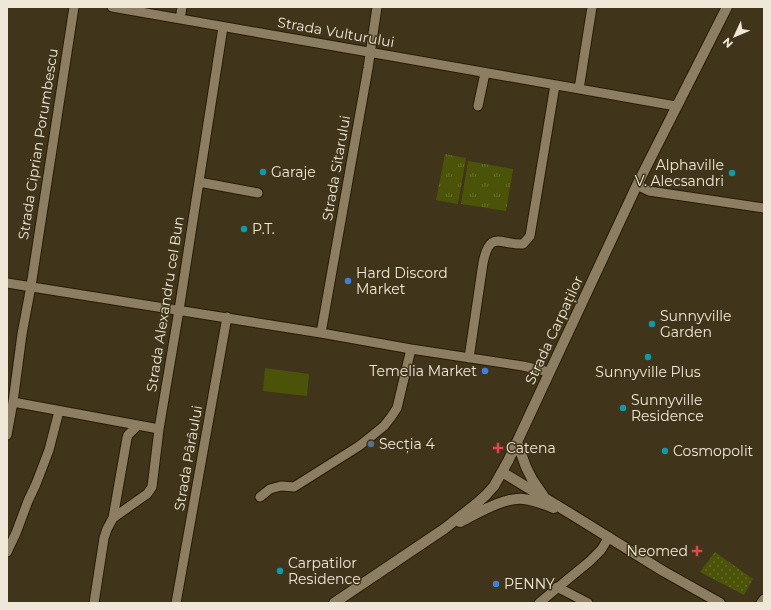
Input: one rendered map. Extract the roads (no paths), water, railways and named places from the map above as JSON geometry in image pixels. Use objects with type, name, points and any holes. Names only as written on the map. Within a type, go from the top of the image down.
[{"type":"main road","name":"Strada Carpaților","points":[[334,603],[444,529],[486,495],[494,486],[517,442],[637,185],[727,7]]},
{"type":"main road","points":[[517,442],[532,479],[545,498]]},
{"type":"main road","points":[[502,472],[663,571],[720,603]]},
{"type":"main road","points":[[444,529],[495,505],[516,498],[531,500],[571,514]]},
{"type":"street","name":"Strada Ciprian Porumbescu","points":[[31,286],[74,7]]},
{"type":"street","name":"Strada Vulturului","points":[[112,7],[676,106]]},
{"type":"street","points":[[180,19],[182,7]]},
{"type":"street","name":"Strada Sitarului","points":[[322,333],[348,186],[376,7]]},
{"type":"street","points":[[579,89],[592,7]]},
{"type":"street","name":"Strada Alexandru cel Bun","points":[[113,518],[152,487],[159,429],[223,27]]},
{"type":"street","points":[[478,106],[485,73]]},
{"type":"street","points":[[469,358],[484,256],[489,245],[493,242],[501,240],[516,244],[523,244],[530,236],[555,85]]},
{"type":"street","points":[[199,182],[258,193]]},
{"type":"street","points":[[637,185],[649,191],[764,208]]},
{"type":"street","points":[[7,282],[227,317],[410,349],[523,366],[550,372]]},
{"type":"street","points":[[7,435],[22,334],[31,286]]},
{"type":"street","name":"Strada Pârâului","points":[[176,603],[227,317]]},
{"type":"street","points":[[260,497],[270,490],[281,486],[294,487],[359,446],[384,426],[397,408],[410,349]]},
{"type":"street","points":[[13,402],[136,426],[159,429]]},
{"type":"street","points":[[7,552],[49,450],[59,411]]},
{"type":"street","name":"Strada Alexandru cel Bun","points":[[94,603],[104,538],[113,518],[127,438],[136,426]]},
{"type":"street","points":[[539,603],[590,561],[601,550],[609,537]]},
{"type":"street","points":[[557,588],[588,603]]},
{"type":"street","points":[[762,603],[764,599]]},
{"type":"place","name":"Garaje","points":[[263,172]]},
{"type":"place","name":"Alphaville V. Alecsandri","points":[[732,173]]},
{"type":"place","name":"P.T.","points":[[244,229]]},
{"type":"place","name":"Hard Discord Market","points":[[348,281]]},
{"type":"place","name":"Sunnyville Garden","points":[[652,324]]},
{"type":"place","name":"Sunnyville Plus","points":[[648,357]]},
{"type":"place","name":"Temelia Market","points":[[485,371]]},
{"type":"place","name":"Sunnyville Residence","points":[[623,408]]},
{"type":"place","name":"Secția 4","points":[[371,444]]},
{"type":"place","name":"Catena","points":[[498,448]]},
{"type":"place","name":"Cosmopolit","points":[[665,451]]},
{"type":"place","name":"Neomed","points":[[697,551]]},
{"type":"place","name":"Carpatilor Residence","points":[[280,571]]},
{"type":"place","name":"PENNY","points":[[496,584]]}]
